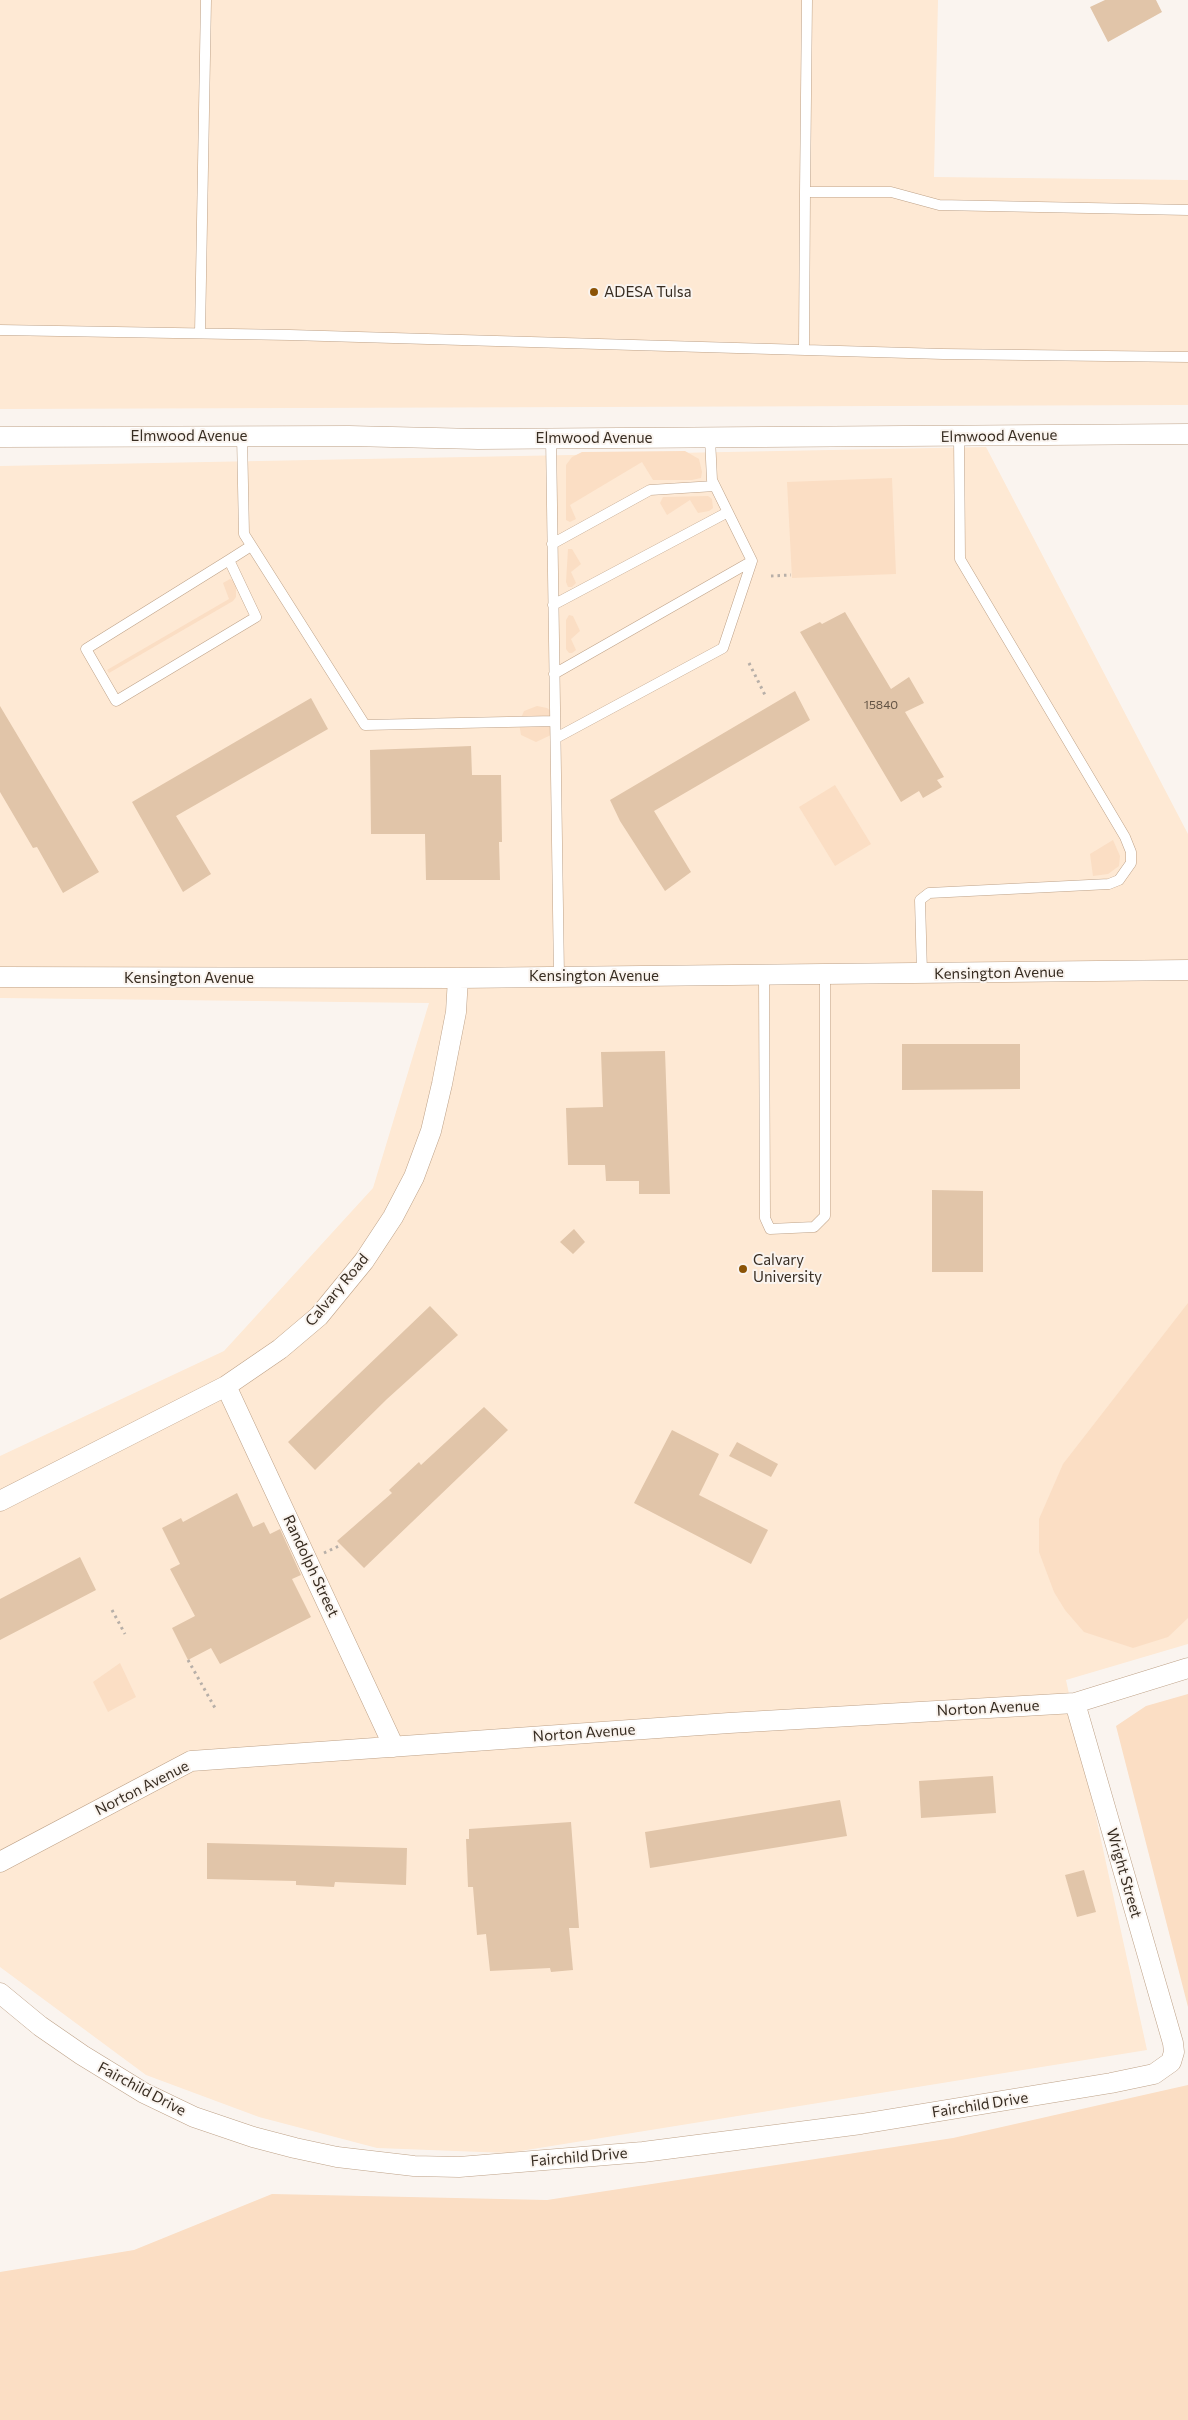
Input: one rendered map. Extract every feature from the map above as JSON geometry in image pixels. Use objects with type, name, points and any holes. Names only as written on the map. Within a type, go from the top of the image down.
[{"type":"street","name":"Elmwood Avenue","points":[[0,437],[710,438],[1188,434]]},
{"type":"street","name":"Kensington Avenue","points":[[0,977],[458,978],[1188,970]]},
{"type":"street","name":"Calvary Road","points":[[0,1501],[226,1386],[280,1349],[319,1316],[364,1261],[392,1217],[414,1177],[431,1131],[456,1012],[458,978]]},
{"type":"street","name":"Randolph Street","points":[[226,1386],[394,1747]]},
{"type":"street","name":"Norton Avenue","points":[[0,1862],[191,1762],[729,1723],[1075,1703],[1188,1668]]},
{"type":"street","name":"Wright Street","points":[[1075,1703],[1173,2043]]},
{"type":"street","name":"Fairchild Drive","points":[[0,1993],[40,2026],[82,2055],[136,2088],[194,2117],[253,2137],[337,2157],[414,2166],[460,2167],[643,2152],[862,2124],[962,2108],[1154,2074],[1171,2062],[1174,2052],[1173,2043]]},
{"type":"lane","points":[[200,333],[206,0]]},
{"type":"lane","points":[[804,350],[807,0]]},
{"type":"lane","points":[[806,192],[891,192],[939,205],[1188,210]]},
{"type":"lane","points":[[0,330],[200,333],[804,350],[1188,358]]},
{"type":"lane","points":[[242,436],[244,534],[365,725],[555,721]]},
{"type":"lane","points":[[922,974],[920,900],[928,893],[1109,884],[1118,880],[1131,863],[1131,852],[1125,837],[960,560],[959,436]]},
{"type":"lane","points":[[551,438],[559,976]]},
{"type":"lane","points":[[556,738],[723,648],[752,560],[712,480],[710,438]]},
{"type":"lane","points":[[552,544],[650,490],[715,486]]},
{"type":"lane","points":[[553,605],[728,512]]},
{"type":"lane","points":[[229,560],[256,617],[116,701],[86,649],[251,546]]},
{"type":"lane","points":[[554,674],[752,560]]},
{"type":"lane","points":[[764,975],[765,1218],[770,1229],[814,1227],[825,1216],[825,975]]},
{"type":"path","points":[[771,576],[791,575]]},
{"type":"path","points":[[749,663],[766,697]]},
{"type":"path","points":[[112,1610],[125,1634]]},
{"type":"path","points":[[188,1660],[215,1708]]},
{"type":"shaded area","name":"ADESA Tulsa","points":[[0,0],[938,0],[934,177],[1188,180],[1188,405],[0,409]]},
{"type":"shaded area","name":"Calvary University","points":[[986,447],[1188,834],[1188,1644],[1066,1680],[1147,2050],[508,2153],[377,2148],[259,2117],[146,2075],[0,1967],[0,1456],[224,1351],[373,1188],[429,1003],[0,998],[0,466]]},
{"type":"shaded area","points":[[685,451],[699,459],[702,472],[701,478],[692,480],[653,480],[642,462],[570,505],[576,519],[570,522],[566,520],[566,465],[572,457],[582,452]]},
{"type":"shaded area","points":[[892,478],[896,574],[792,578],[787,482]]},
{"type":"shaded area","points":[[708,496],[712,499],[713,508],[709,511],[698,513],[690,500],[667,515],[660,503],[663,497]]},
{"type":"shaded area","points":[[568,549],[572,549],[581,564],[571,572],[576,583],[572,587],[568,587],[566,582]]},
{"type":"shaded area","points":[[230,579],[236,582],[236,597],[233,601],[109,673],[107,670],[229,599],[223,583]]},
{"type":"shaded area","points":[[569,615],[573,616],[580,631],[571,639],[576,650],[572,653],[569,653],[566,649],[566,620]]},
{"type":"shaded area","points":[[537,706],[547,708],[553,713],[551,735],[536,742],[521,735],[519,723],[524,711]]},
{"type":"shaded area","points":[[835,785],[871,844],[835,866],[799,807]]},
{"type":"shaded area","points":[[1113,840],[1120,856],[1119,866],[1108,874],[1093,876],[1090,854]]},
{"type":"shaded area","points":[[1188,1303],[1188,1618],[1168,1637],[1133,1648],[1084,1632],[1065,1610],[1054,1592],[1039,1552],[1039,1519],[1063,1464]]},
{"type":"shaded area","points":[[120,1663],[136,1697],[108,1712],[93,1682]]},
{"type":"shaded area","points":[[1188,1694],[1188,2007],[1116,1726],[1146,1706]]},
{"type":"shaded area","points":[[1188,2085],[1188,2420],[0,2420],[0,2272],[134,2250],[272,2194],[547,2200],[953,2138]]},
{"type":"building","points":[[1105,0],[1156,0],[1162,12],[1108,42],[1090,7]]},
{"type":"building","points":[[845,612],[891,689],[909,677],[924,703],[905,712],[944,777],[937,780],[942,787],[923,798],[919,791],[901,802],[800,632],[820,622],[822,624]]},
{"type":"building","points":[[795,691],[810,720],[654,811],[691,872],[665,891],[620,821],[610,800]]},
{"type":"building","points":[[311,698],[328,729],[176,816],[211,874],[183,892],[132,802]]},
{"type":"building","points":[[0,706],[99,872],[63,893],[37,847],[33,848],[0,792]]},
{"type":"building","points":[[471,746],[472,775],[501,775],[502,842],[499,842],[500,880],[426,880],[425,834],[371,834],[370,750]]},
{"type":"building","points":[[902,1044],[1020,1044],[1020,1089],[902,1090]]},
{"type":"building","points":[[665,1051],[670,1194],[639,1194],[639,1181],[606,1181],[605,1165],[568,1165],[566,1108],[603,1107],[601,1052]]},
{"type":"building","points":[[932,1190],[983,1191],[983,1272],[932,1272]]},
{"type":"building","points":[[574,1229],[585,1242],[573,1254],[560,1242]]},
{"type":"building","points":[[430,1306],[458,1335],[387,1399],[315,1470],[288,1442]]},
{"type":"building","points":[[484,1407],[508,1430],[364,1568],[337,1541],[392,1493],[389,1490],[419,1462],[421,1465]]},
{"type":"building","points":[[672,1430],[719,1454],[699,1495],[768,1530],[751,1564],[634,1503]]},
{"type":"building","points":[[737,1442],[778,1464],[771,1477],[729,1456]]},
{"type":"building","points":[[237,1493],[253,1527],[264,1522],[270,1534],[280,1529],[301,1575],[292,1579],[311,1617],[220,1664],[211,1648],[188,1660],[172,1628],[195,1616],[170,1569],[180,1564],[162,1528],[181,1518],[183,1522]]},
{"type":"building","points":[[80,1557],[96,1590],[0,1640],[0,1599]]},
{"type":"building","points":[[993,1776],[996,1813],[921,1818],[919,1781]]},
{"type":"building","points":[[840,1800],[847,1836],[650,1868],[645,1832]]},
{"type":"building","points":[[571,1822],[579,1928],[569,1928],[573,1970],[551,1972],[550,1968],[490,1971],[486,1934],[477,1935],[473,1887],[468,1887],[466,1839],[469,1839],[469,1829]]},
{"type":"building","points":[[207,1843],[407,1848],[406,1885],[335,1882],[334,1887],[296,1885],[296,1881],[207,1879]]},
{"type":"building","points":[[1084,1870],[1096,1912],[1077,1917],[1065,1875]]},
{"type":"place","name":"ADESA Tulsa","points":[[594,292]]},
{"type":"place","name":"Calvary University","points":[[743,1269]]}]
